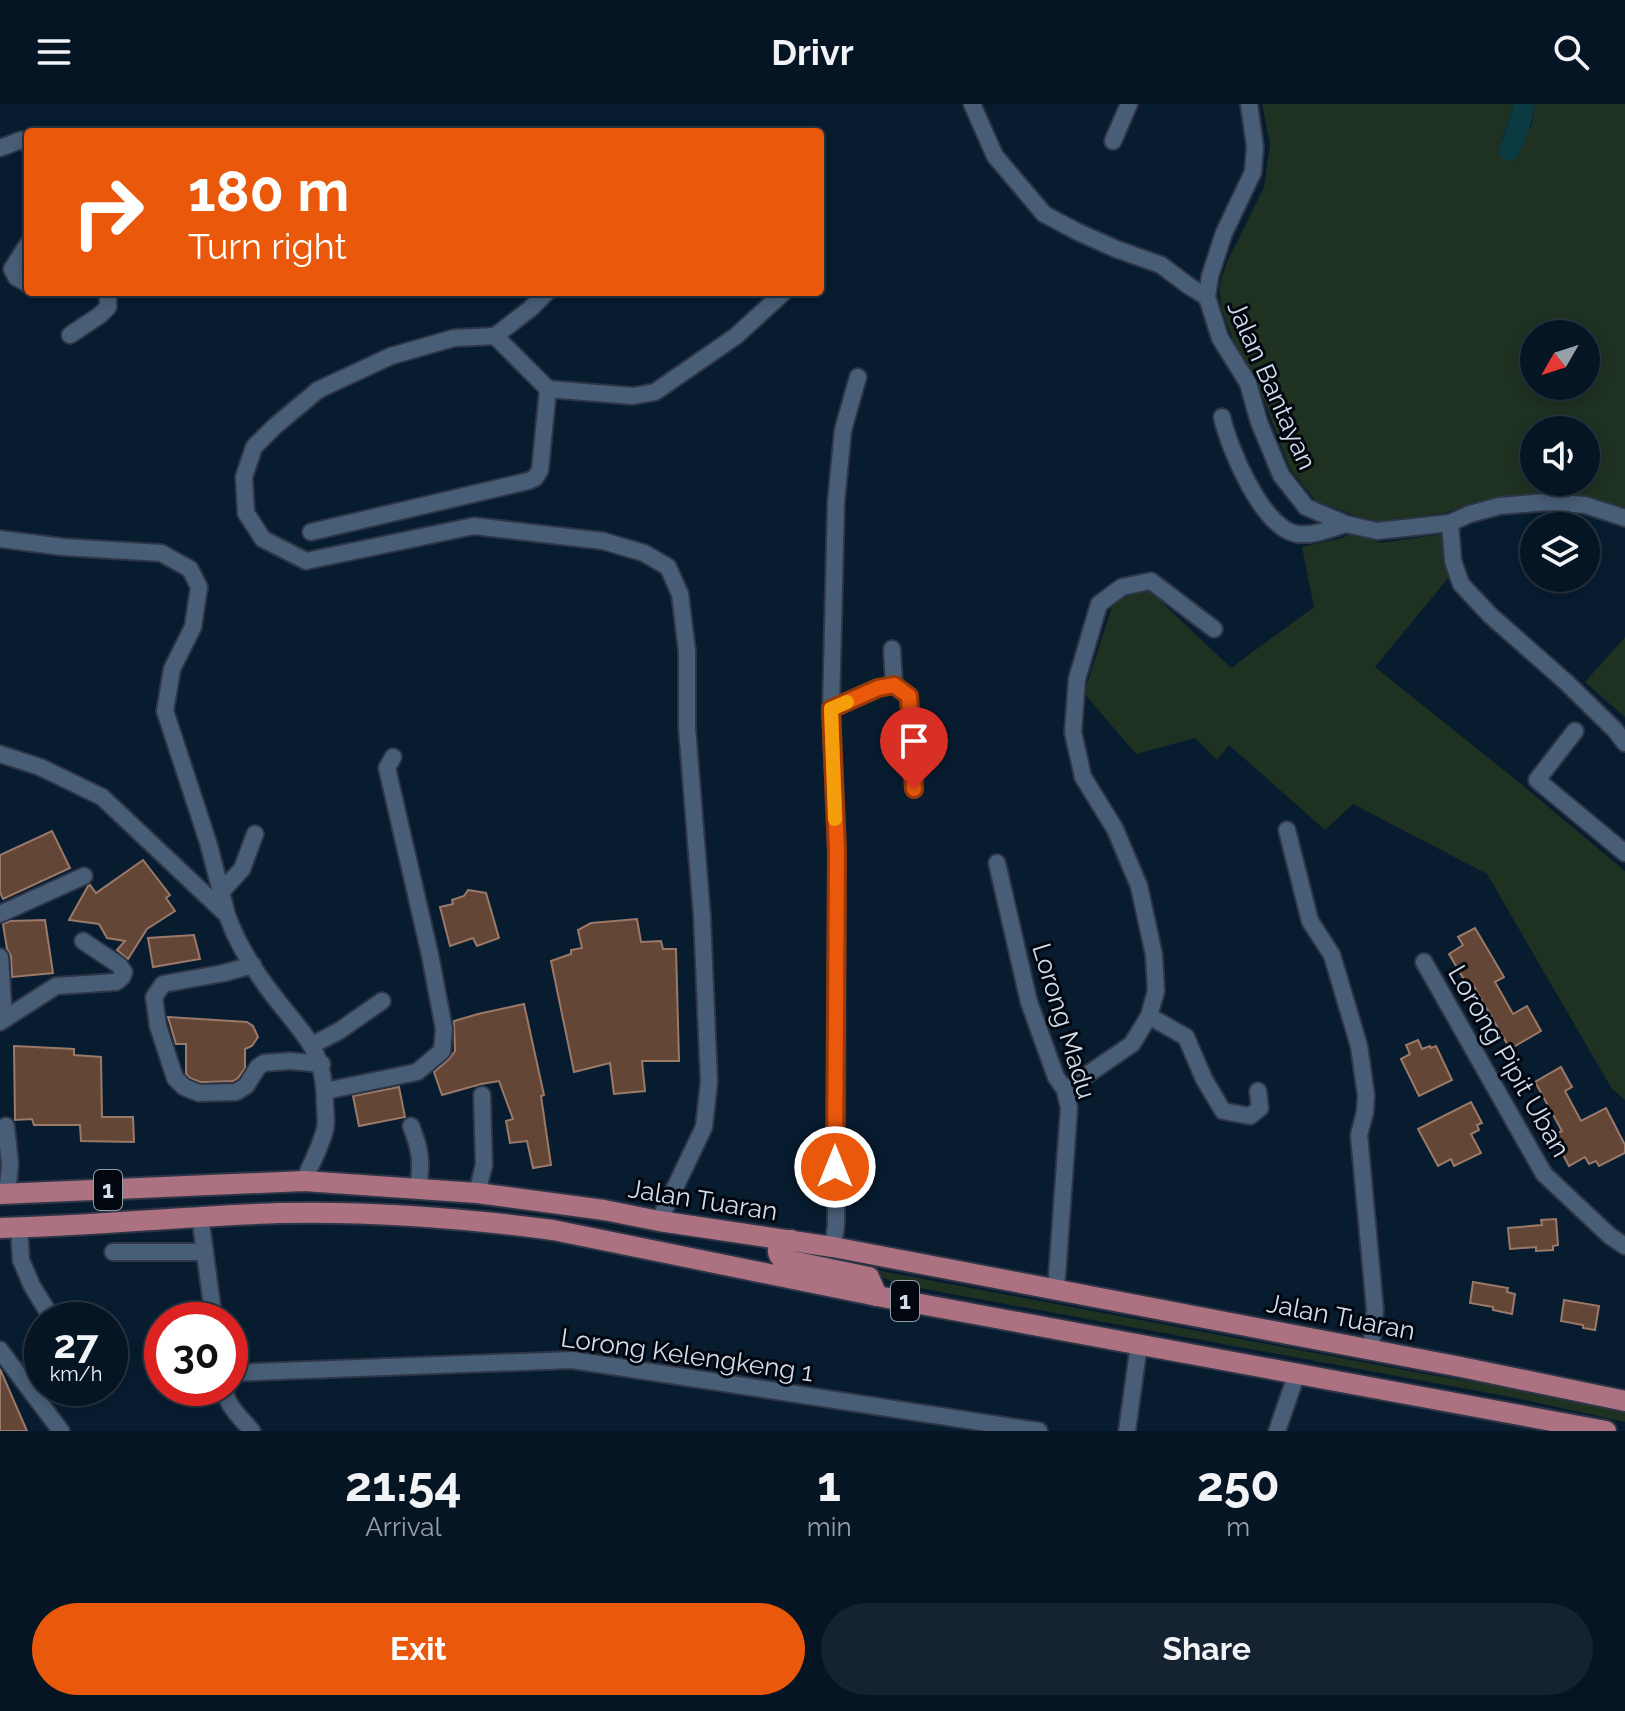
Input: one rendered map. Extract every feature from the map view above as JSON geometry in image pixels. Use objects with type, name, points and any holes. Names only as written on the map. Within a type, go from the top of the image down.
[{"type":"main road","name":"Jalan Tuaran","points":[[4,1194],[304,1181],[477,1193],[833,1247],[1625,1401]]},
{"type":"main road","name":"1","points":[[9,1228],[200,1216],[353,1213],[553,1230],[877,1296],[1606,1431]]},
{"type":"main road","points":[[791,1240],[780,1243],[778,1254],[782,1259],[869,1277],[877,1296]]},
{"type":"street","points":[[972,104],[995,156],[1044,214],[1116,249],[1161,265],[1207,297]]},
{"type":"street","points":[[1113,141],[1129,104]]},
{"type":"street","name":"Jalan Bantayan","points":[[1249,104],[1255,147],[1253,172],[1224,233],[1210,276],[1207,297],[1220,338],[1248,383],[1259,422],[1281,475],[1306,507],[1346,524],[1377,531],[1450,523],[1499,506],[1546,502],[1585,505],[1625,518]]},
{"type":"street","points":[[0,148],[21,140],[24,142]]},
{"type":"street","points":[[24,250],[12,269],[16,277],[24,282]]},
{"type":"street","points":[[70,335],[108,307],[108,296]]},
{"type":"street","points":[[543,296],[495,336],[454,338],[391,356],[318,390],[254,447],[244,477],[246,513],[263,539],[306,561],[474,526],[603,541],[644,553],[668,567],[680,594],[687,651],[687,728],[702,916],[709,1082],[704,1127],[659,1221]]},
{"type":"street","points":[[495,336],[548,389],[633,396],[655,392],[736,336],[780,296]]},
{"type":"street","points":[[833,1247],[836,1225],[837,851],[831,709],[836,502],[843,430],[858,377]]},
{"type":"street","points":[[311,532],[535,478],[540,470],[548,389]]},
{"type":"street","points":[[1222,417],[1227,439],[1252,491],[1279,523],[1294,533],[1314,534],[1346,524]]},
{"type":"street","points":[[1450,523],[1453,561],[1461,584],[1490,615],[1567,683],[1625,743]]},
{"type":"street","points":[[0,539],[63,547],[161,553],[190,569],[199,587],[193,627],[172,669],[165,711],[232,927],[253,965],[312,1045],[322,1064],[325,1128],[304,1181]]},
{"type":"street","points":[[1065,1090],[1132,1044],[1149,1016],[1156,991],[1154,955],[1139,886],[1115,829],[1083,777],[1073,732],[1077,679],[1099,604],[1122,587],[1151,581],[1214,629]]},
{"type":"street","points":[[892,649],[894,685]]},
{"type":"street","points":[[831,709],[878,688],[894,685],[909,696],[914,789]]},
{"type":"street","points":[[1575,731],[1537,780],[1625,853]]},
{"type":"street","points":[[0,754],[40,767],[102,797],[227,915]]},
{"type":"street","points":[[325,1091],[417,1072],[442,1051],[444,1029],[430,955],[387,768],[393,757]]},
{"type":"street","points":[[1287,830],[1310,921],[1332,955],[1359,1046],[1366,1095],[1359,1135],[1375,1310],[1371,1350]]},
{"type":"street","points":[[221,892],[242,869],[255,834]]},
{"type":"street","name":"Lorong Madu","points":[[997,863],[1029,1002],[1056,1077],[1065,1090],[1069,1108],[1056,1290]]},
{"type":"street","points":[[0,914],[84,876]]},
{"type":"street","points":[[2,1021],[56,986],[116,982],[122,977],[124,972],[119,965],[83,941]]},
{"type":"street","points":[[0,957],[2,1021]]},
{"type":"street","name":"Lorong Pipit Uban","points":[[1424,962],[1544,1174],[1610,1236],[1625,1246]]},
{"type":"street","points":[[253,965],[163,984],[154,997],[158,1026],[175,1078],[184,1087],[199,1093],[236,1092],[246,1086],[264,1063],[290,1061],[322,1064]]},
{"type":"street","points":[[312,1045],[339,1031],[382,1001]]},
{"type":"street","points":[[1149,1016],[1186,1037],[1204,1079],[1223,1111],[1250,1116],[1260,1108],[1258,1091]]},
{"type":"street","points":[[477,1193],[484,1165],[482,1095]]},
{"type":"street","points":[[4,1194],[10,1165],[6,1126]]},
{"type":"street","points":[[411,1126],[422,1165],[418,1189]]},
{"type":"street","points":[[200,1216],[212,1302]]},
{"type":"street","points":[[9,1228],[32,1286],[42,1302]]},
{"type":"street","points":[[113,1252],[205,1252]]},
{"type":"street","points":[[1139,1344],[1128,1428],[1146,1431]]},
{"type":"street","points":[[0,1350],[61,1431]]},
{"type":"street","name":"Lorong Kelengkeng 1","points":[[248,1372],[572,1360],[1039,1431]]},
{"type":"street","points":[[1277,1431],[1297,1373]]},
{"type":"street","points":[[230,1406],[252,1431]]},
{"type":"shaded area","points":[[1262,104],[1514,104],[1501,142],[1531,127],[1535,104],[1625,104],[1625,508],[1579,496],[1600,496],[1600,416],[1520,416],[1520,495],[1496,497],[1445,513],[1373,522],[1316,501],[1290,469],[1255,377],[1233,340],[1221,307],[1219,286],[1227,262],[1264,187],[1270,144]]},
{"type":"shaded area","points":[[1514,104],[1535,104],[1519,153],[1515,160],[1505,161],[1498,153]]},
{"type":"shaded area","points":[[1355,532],[1380,543],[1443,534],[1449,577],[1375,667],[1625,871],[1625,1100],[1612,1089],[1487,874],[1353,804],[1325,830],[1229,745],[1217,760],[1195,738],[1136,754],[1084,693],[1112,607],[1128,592],[1151,592],[1231,668],[1314,607],[1302,547]]},
{"type":"shaded area","points":[[1625,637],[1625,717],[1585,682]]},
{"type":"shaded area","points":[[786,1253],[1577,1400],[1625,1411],[1625,1422],[1516,1398],[898,1284],[875,1274]]},
{"type":"building","points":[[52,831],[70,868],[3,899],[0,892],[0,855]]},
{"type":"building","points":[[143,860],[170,895],[166,898],[175,911],[147,929],[128,959],[117,950],[125,941],[107,938],[99,924],[69,920],[88,886],[96,893]]},
{"type":"building","points":[[468,890],[486,893],[499,938],[477,946],[473,938],[450,946],[440,907],[453,904],[452,900],[464,896]]},
{"type":"building","points":[[637,919],[641,942],[661,941],[663,949],[676,949],[679,1061],[642,1061],[645,1091],[614,1094],[610,1063],[574,1072],[551,961],[571,954],[571,950],[582,948],[578,930],[591,923]]},
{"type":"building","points":[[45,920],[53,973],[12,977],[11,956],[3,924]]},
{"type":"building","points":[[1475,928],[1504,977],[1495,982],[1513,1014],[1527,1006],[1541,1031],[1510,1049],[1471,981],[1466,983],[1449,954],[1463,945],[1458,937]]},
{"type":"building","points":[[194,935],[200,959],[153,967],[148,938]]},
{"type":"building","points":[[524,1004],[544,1095],[541,1096],[551,1165],[533,1168],[527,1141],[510,1143],[506,1121],[513,1119],[499,1081],[442,1095],[434,1072],[455,1051],[454,1021]]},
{"type":"building","points":[[168,1017],[247,1022],[253,1026],[258,1037],[252,1046],[245,1049],[245,1068],[238,1078],[233,1081],[200,1082],[190,1078],[186,1074],[186,1044],[176,1044]]},
{"type":"building","points":[[1418,1040],[1422,1049],[1436,1046],[1452,1080],[1419,1096],[1401,1059],[1410,1054],[1406,1045]]},
{"type":"building","points":[[14,1046],[74,1049],[74,1055],[101,1057],[102,1117],[133,1117],[134,1142],[81,1141],[80,1125],[34,1125],[32,1119],[15,1120]]},
{"type":"building","points":[[1561,1067],[1572,1087],[1565,1091],[1581,1121],[1606,1108],[1625,1145],[1625,1153],[1599,1166],[1596,1161],[1589,1164],[1585,1157],[1569,1166],[1553,1135],[1562,1131],[1535,1082]]},
{"type":"building","points":[[399,1087],[405,1117],[359,1126],[353,1096]]},
{"type":"building","points":[[1471,1102],[1482,1123],[1477,1125],[1479,1130],[1471,1134],[1481,1153],[1454,1166],[1451,1159],[1438,1166],[1418,1129]]},
{"type":"building","points":[[1556,1219],[1558,1245],[1553,1246],[1553,1250],[1536,1251],[1536,1247],[1510,1249],[1508,1228],[1542,1225],[1541,1220]]},
{"type":"building","points":[[1473,1282],[1508,1288],[1507,1292],[1515,1294],[1512,1314],[1470,1303]]},
{"type":"building","points":[[1564,1300],[1599,1306],[1595,1330],[1561,1321]]},
{"type":"building","points":[[0,1369],[27,1431],[0,1431]]},
{"type":"slow traffic","points":[[835,819],[831,709],[847,702]]},
{"type":"route","points":[[835,1167],[837,851],[831,709],[878,688],[894,685],[909,696],[914,789]]}]
